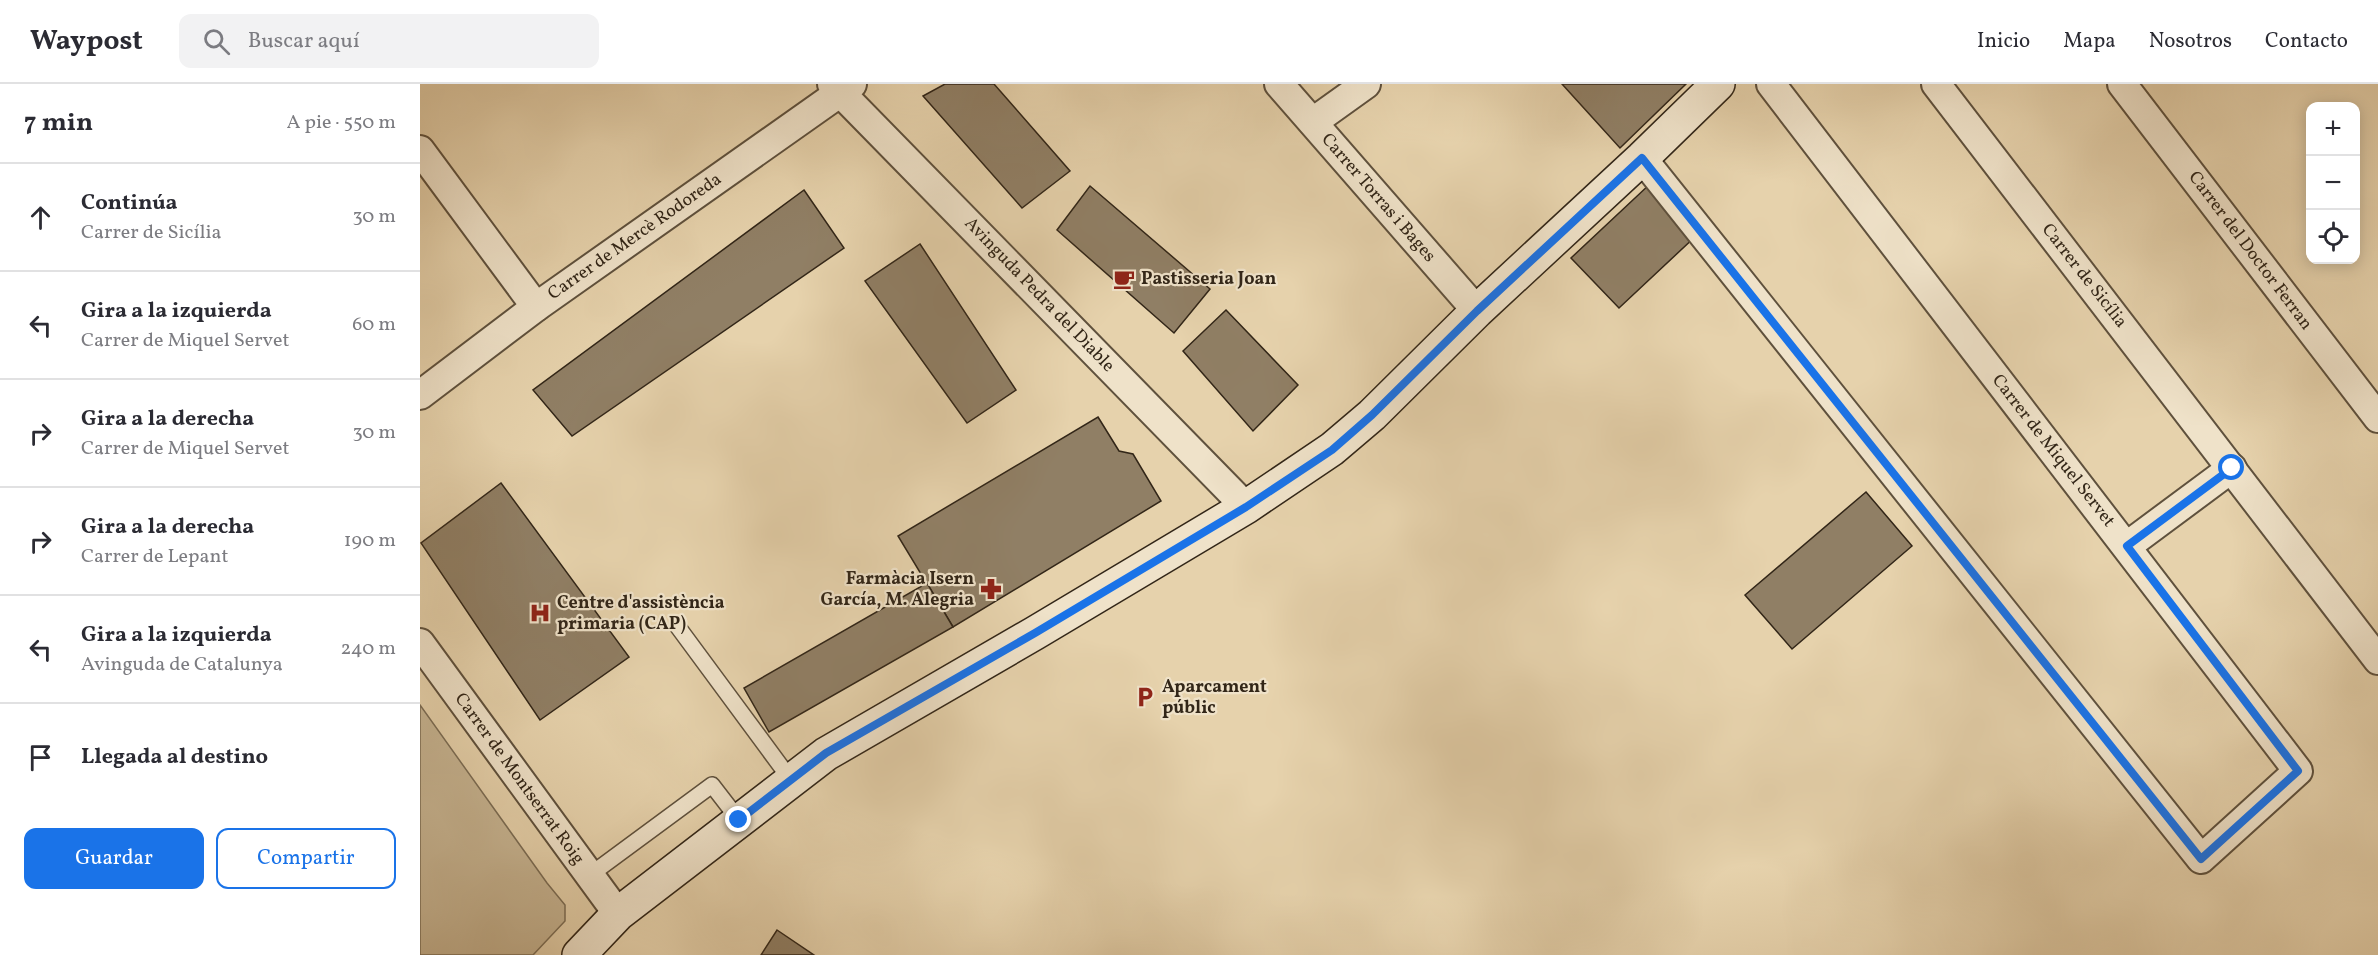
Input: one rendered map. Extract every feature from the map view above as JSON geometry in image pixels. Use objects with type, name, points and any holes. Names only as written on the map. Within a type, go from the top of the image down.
[{"type":"street","name":"Carrer Torras i Bages","points":[[1280,84],[1477,311]]},
{"type":"street","points":[[1312,122],[1366,84]]},
{"type":"street","points":[[579,955],[618,914],[826,753],[1025,639],[1246,507],[1332,450],[1372,415],[1477,311],[1718,84]]},
{"type":"street","name":"Carrer de Miquel Servet","points":[[1642,158],[2201,859],[2298,771],[1771,84]]},
{"type":"street","name":"Carrer de Sicília","points":[[1936,84],[2378,660]]},
{"type":"street","name":"Carrer del Doctor Ferran","points":[[2122,84],[2378,418]]},
{"type":"street","name":"Carrer de Mercè Rodoreda","points":[[420,395],[841,86]]},
{"type":"street","name":"Avinguda Pedra del Diable","points":[[841,86],[1246,507]]},
{"type":"street","points":[[420,150],[536,308]]},
{"type":"street","points":[[2127,546],[2232,468]]},
{"type":"street","name":"Carrer de Montserrat Roig","points":[[420,643],[618,914]]},
{"type":"lane","points":[[678,627],[791,780]]},
{"type":"lane","points":[[590,875],[712,785],[739,820]]},
{"type":"shaded area","points":[[420,705],[565,905],[565,921],[533,955],[420,955]]},
{"type":"building","points":[[945,84],[994,84],[1070,171],[1022,208],[923,96]]},
{"type":"building","points":[[1562,84],[1686,84],[1620,148]]},
{"type":"building","points":[[1651,183],[1698,234],[1619,308],[1571,258]]},
{"type":"building","points":[[1090,186],[1210,289],[1174,333],[1057,230]]},
{"type":"building","points":[[804,190],[844,248],[572,436],[533,390]]},
{"type":"building","points":[[920,244],[1016,390],[967,423],[865,281]]},
{"type":"building","points":[[1226,310],[1298,385],[1253,431],[1183,351]]},
{"type":"building","points":[[1098,417],[1119,451],[1133,454],[1161,501],[953,627],[898,536]]},
{"type":"building","points":[[501,483],[629,657],[540,720],[421,543]]},
{"type":"building","points":[[1866,492],[1912,546],[1792,649],[1745,595]]},
{"type":"building","points":[[927,583],[953,627],[769,732],[744,688]]},
{"type":"building","points":[[777,930],[814,955],[761,955]]},
{"type":"place","name":"Pastisseria Joan","points":[[1124,279]]},
{"type":"place","name":"Farmàcia Isern García, M. Alegria","points":[[991,589]]},
{"type":"place","name":"Centre d'assistència primaria (CAP)","points":[[540,613]]},
{"type":"place","name":"Aparcament públic","points":[[1145,697]]},
{"type":"route","points":[[739,820],[826,753],[1035,633],[1246,507],[1332,450],[1372,415],[1477,311],[1642,158],[2201,859],[2298,771],[2127,546],[2232,468]]}]
